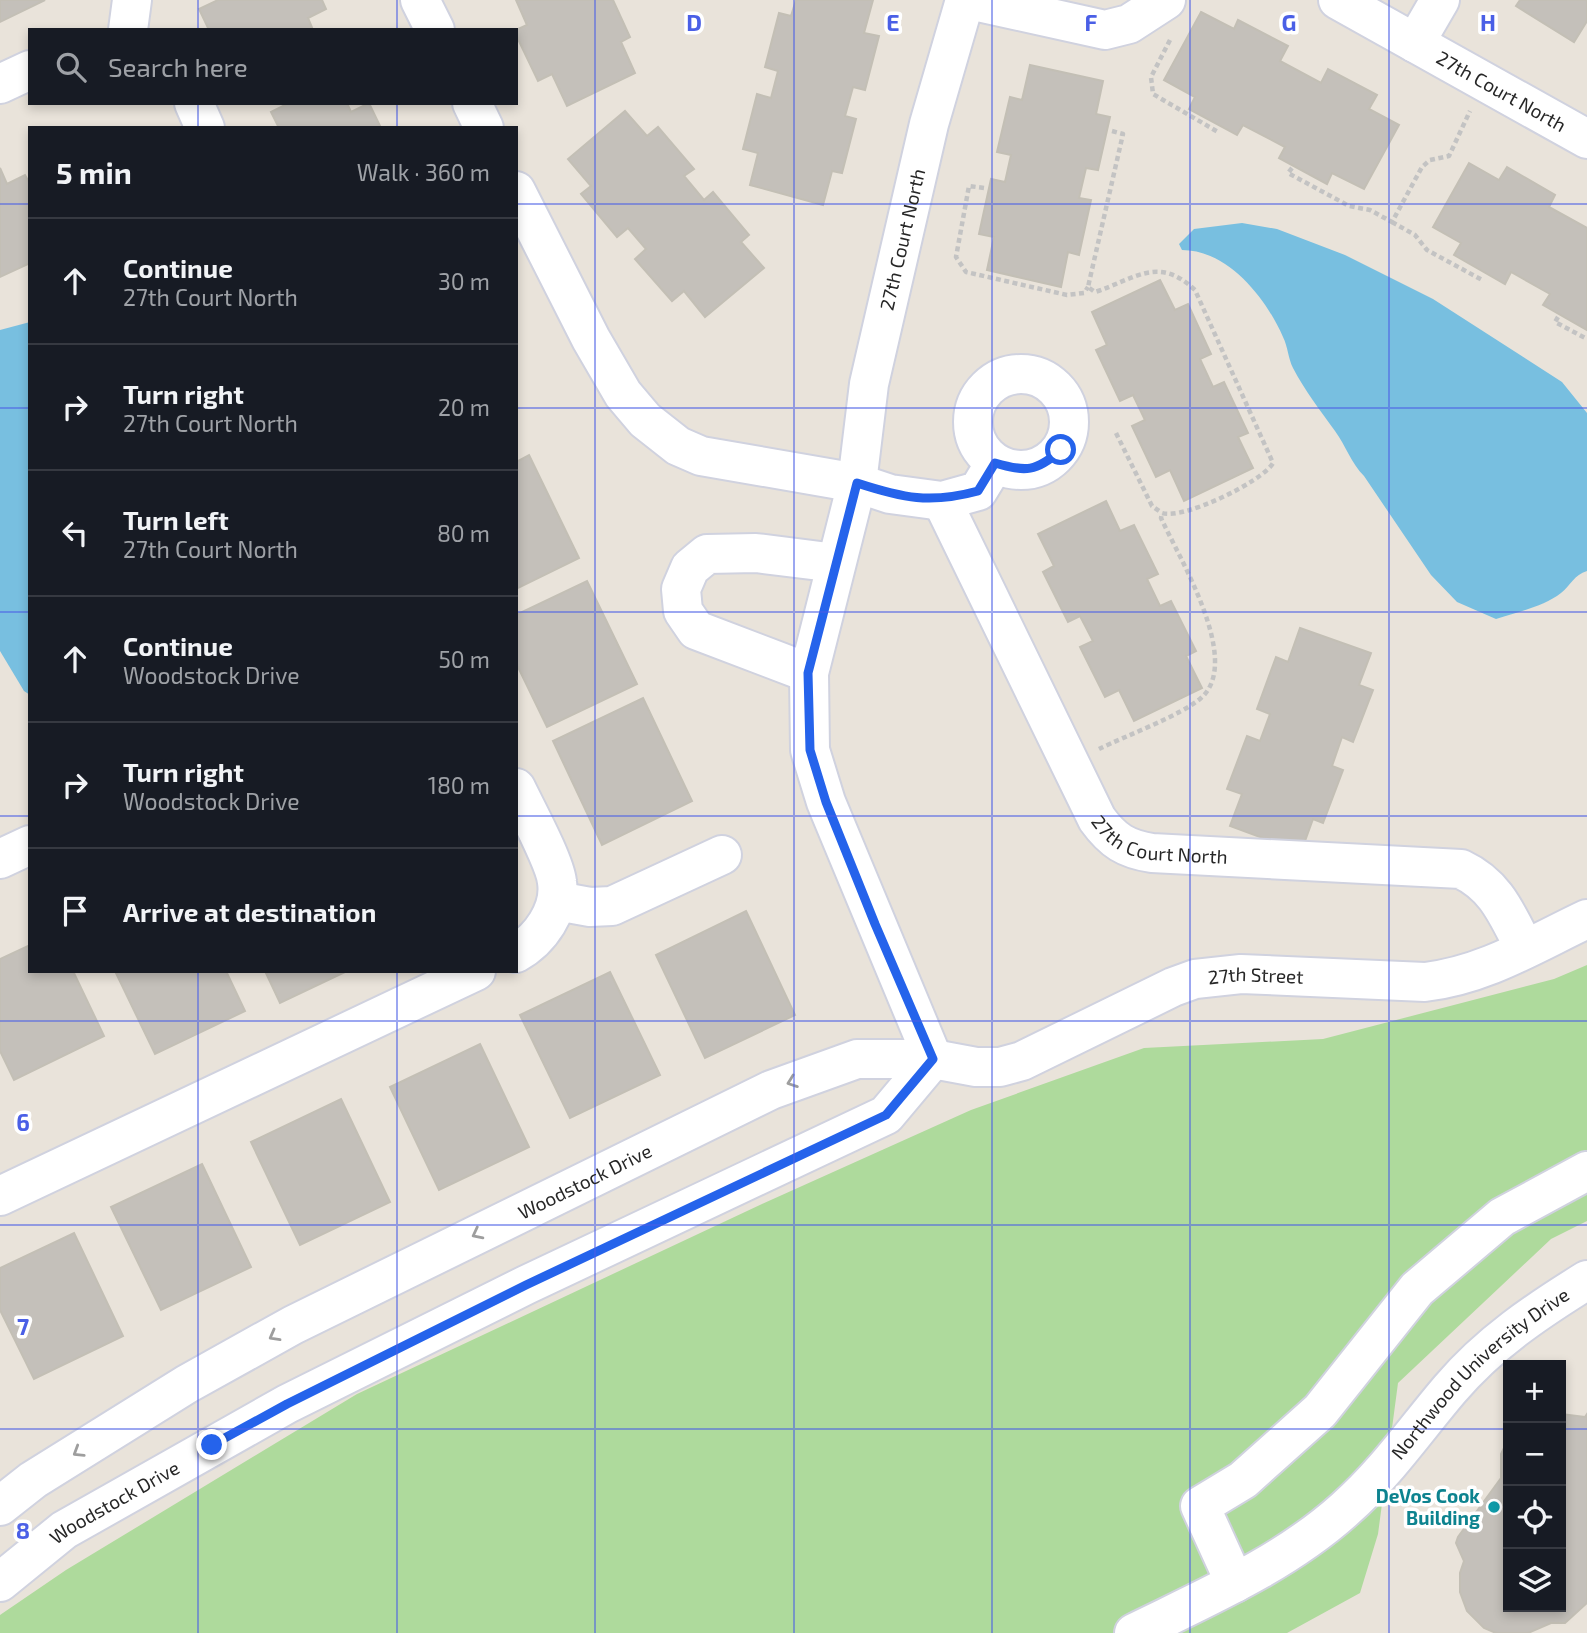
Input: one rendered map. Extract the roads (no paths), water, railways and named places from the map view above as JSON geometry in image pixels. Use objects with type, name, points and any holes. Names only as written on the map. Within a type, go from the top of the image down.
[{"type":"street","points":[[128,28],[132,0]]},
{"type":"street","points":[[420,0],[434,28]]},
{"type":"street","name":"27th Court North","points":[[933,1059],[840,835],[810,750],[808,673],[857,483],[869,384],[929,124],[967,0],[1105,30],[1129,24],[1166,0]]},
{"type":"street","name":"27th Court North","points":[[1338,0],[1587,139]]},
{"type":"street","name":"27th Court North","points":[[1415,43],[1440,0]]},
{"type":"street","points":[[0,84],[28,71]]},
{"type":"street","points":[[195,105],[204,126]]},
{"type":"street","points":[[473,105],[483,126]]},
{"type":"street","points":[[518,195],[591,339],[623,394],[645,421],[678,446],[701,456],[857,483],[890,494],[927,499],[978,491],[995,463]]},
{"type":"street","name":"27th Court North","points":[[927,499],[1071,764],[1097,819],[1111,838],[1130,850],[1461,869],[1480,878],[1496,893],[1525,948]]},
{"type":"street","points":[[808,673],[696,630],[683,611],[681,589],[690,568],[707,554],[756,553],[836,563]]},
{"type":"street","points":[[518,792],[557,880],[557,901],[538,938],[518,952]]},
{"type":"street","points":[[0,859],[28,846]]},
{"type":"street","points":[[557,901],[590,907],[612,906],[722,855]]},
{"type":"street","name":"27th Street","points":[[933,1059],[976,1068],[1000,1067],[1022,1060],[1195,979],[1241,974],[1425,982],[1472,974],[1587,919]]},
{"type":"street","points":[[3,1187],[473,973]]},
{"type":"street","name":"Woodstock Drive","points":[[0,1506],[33,1480],[175,1392],[293,1325],[771,1090],[856,1059],[933,1059]]},
{"type":"street","name":"Woodstock Drive","points":[[0,1582],[64,1530],[287,1404],[526,1285],[886,1115],[933,1059]]},
{"type":"street","points":[[1235,1583],[1200,1506],[1243,1480],[1320,1411],[1417,1289],[1502,1217],[1587,1171]]},
{"type":"street","name":"Northwood University Drive","points":[[1134,1633],[1235,1583],[1306,1540],[1343,1512],[1377,1480],[1451,1388],[1497,1342],[1531,1314],[1587,1280]]},
{"type":"water","points":[[1242,223],[1277,229],[1345,255],[1433,299],[1562,382],[1587,413],[1587,571],[1546,602],[1496,619],[1457,602],[1431,575],[1308,393],[1293,368],[1276,322],[1256,292],[1230,267],[1199,252],[1182,250],[1179,244],[1194,229]]},
{"type":"water","points":[[28,323],[28,694],[0,651],[0,330]]},
{"type":"place","name":"DeVos Cook Building","points":[[1494,1507]]}]
